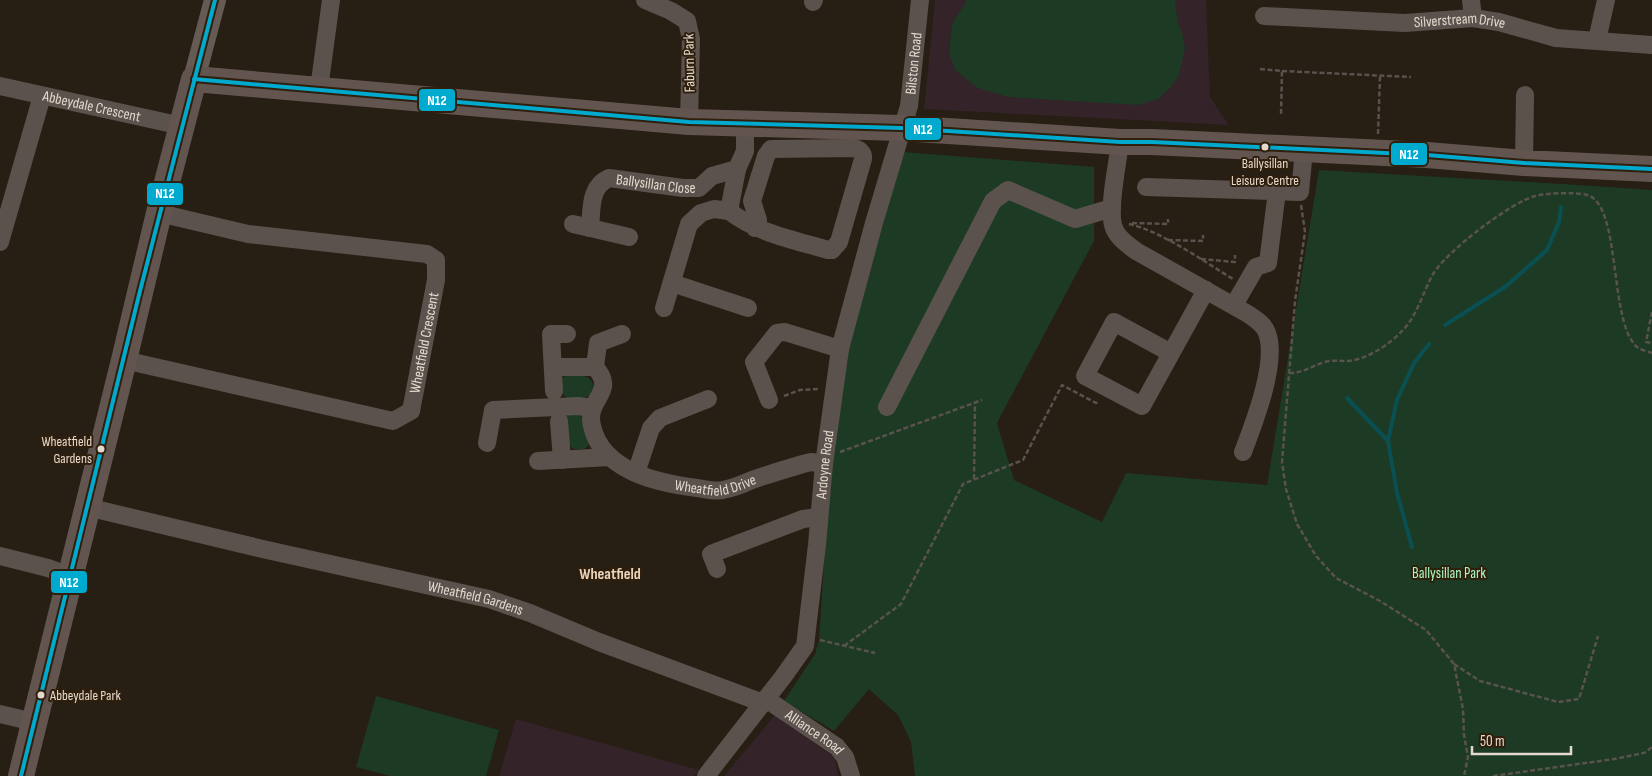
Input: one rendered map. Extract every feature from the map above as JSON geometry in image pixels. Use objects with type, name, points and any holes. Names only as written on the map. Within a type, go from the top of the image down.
[{"type":"highway","points":[[21,776],[159,213],[194,79],[690,122],[902,128],[1120,142],[1428,155],[1524,163],[1652,169]]},
{"type":"main road","points":[[194,79],[215,0]]},
{"type":"street","points":[[319,89],[331,0]]},
{"type":"street","name":"Faburn Park","points":[[645,0],[671,11],[688,21],[691,39],[690,122]]},
{"type":"street","name":"Bilston Road","points":[[902,128],[909,106],[920,0]]},
{"type":"street","points":[[1471,0],[1473,18]]},
{"type":"street","points":[[1597,40],[1606,0]]},
{"type":"street","name":"Silverstream Drive","points":[[1264,16],[1405,23],[1473,18],[1499,22],[1556,38],[1652,45]]},
{"type":"street","name":"Abbeydale Crescent","points":[[0,86],[182,126]]},
{"type":"street","points":[[1524,163],[1525,95]]},
{"type":"street","points":[[0,242],[42,96]]},
{"type":"street","points":[[729,211],[737,169],[744,152],[745,123]]},
{"type":"street","name":"Ardoyne Road","points":[[706,776],[804,646],[824,461],[840,349],[902,128]]},
{"type":"street","points":[[1120,142],[1112,208],[1113,226],[1126,244],[1234,305],[1264,327],[1269,342],[1268,366],[1262,396],[1243,452]]},
{"type":"street","points":[[664,308],[689,224],[701,213],[714,209],[729,211],[743,222],[755,228],[832,250],[838,242],[863,159],[860,151],[854,148],[771,149],[766,156],[752,201],[758,220],[755,228]]},
{"type":"street","points":[[1146,187],[1300,192],[1304,150]]},
{"type":"street","name":"Ballysillan Close","points":[[629,237],[582,226],[594,192],[600,182],[609,178],[683,188],[699,188],[712,176],[737,169]]},
{"type":"street","points":[[887,407],[993,201],[1008,190],[1075,219],[1112,208]]},
{"type":"street","points":[[1234,305],[1256,268],[1268,263],[1277,191]]},
{"type":"street","name":"Wheatfield Crescent","points":[[124,360],[393,421],[411,411],[436,280],[436,260],[427,254],[248,234],[159,213]]},
{"type":"street","points":[[672,282],[748,308]]},
{"type":"street","points":[[1171,353],[1114,322],[1085,376],[1142,406],[1206,290]]},
{"type":"street","points":[[776,398],[754,362],[778,333],[785,332],[840,349]]},
{"type":"street","points":[[554,391],[551,334],[567,334]]},
{"type":"street","points":[[487,443],[493,410],[578,406],[592,408],[604,387],[602,376],[595,367],[598,343],[622,334]]},
{"type":"street","points":[[553,368],[595,367]]},
{"type":"street","points":[[636,473],[651,428],[660,418],[708,399]]},
{"type":"street","name":"Wheatfield Drive","points":[[592,408],[590,414],[592,427],[600,444],[624,468],[684,486],[722,491],[803,464],[824,461]]},
{"type":"street","points":[[559,421],[562,460]]},
{"type":"street","points":[[538,461],[610,456]]},
{"type":"street","name":"Wheatfield Gardens","points":[[87,508],[489,599],[530,613],[598,642],[755,700],[764,701]]},
{"type":"street","points":[[717,569],[711,554],[803,519],[819,517]]},
{"type":"street","points":[[0,556],[48,568],[70,576]]},
{"type":"street","name":"Alliance Road","points":[[764,701],[772,703],[837,747],[845,756],[851,776]]},
{"type":"street","points":[[0,714],[34,722]]},
{"type":"path","points":[[1260,69],[1411,77]]},
{"type":"path","points":[[1281,115],[1282,71]]},
{"type":"path","points":[[1378,138],[1380,76]]},
{"type":"path","points":[[1300,192],[1305,232],[1295,302],[1282,462],[1286,489],[1297,524],[1316,556],[1336,578],[1380,601],[1426,630],[1454,664],[1480,681],[1558,702],[1580,699],[1598,636]]},
{"type":"path","points":[[1289,373],[1297,373],[1327,362],[1349,361],[1373,353],[1381,348],[1403,330],[1415,314],[1433,274],[1441,262],[1467,240],[1522,201],[1536,196],[1555,194],[1585,194],[1594,197],[1601,205],[1605,215],[1613,254],[1616,283],[1631,340],[1636,347],[1652,353]]},
{"type":"path","points":[[1168,220],[1168,224],[1123,223],[1145,230],[1166,240],[1245,286]]},
{"type":"path","points":[[1166,240],[1203,241],[1203,235]]},
{"type":"path","points":[[1199,259],[1234,262],[1235,255]]},
{"type":"path","points":[[1652,312],[1646,342],[1652,343]]},
{"type":"path","points":[[844,646],[901,604],[963,484],[1023,460],[1062,385],[1096,403],[1105,387]]},
{"type":"path","points":[[776,398],[800,390],[834,391]]},
{"type":"path","points":[[824,461],[982,400]]},
{"type":"path","points":[[974,479],[975,403]]},
{"type":"path","points":[[806,637],[875,654]]},
{"type":"path","points":[[1454,664],[1463,709],[1464,735],[1468,757],[1464,776]]},
{"type":"path","points":[[1494,776],[1614,759],[1644,753],[1652,747]]},
{"type":"shaded area","points":[[935,0],[1206,0],[1210,97],[1229,125],[924,109]]},
{"type":"shaded area","points":[[775,715],[835,758],[838,776],[724,776]]},
{"type":"shaded area","points":[[516,719],[699,770],[693,776],[499,776]]},
{"type":"green space","points":[[967,0],[1175,0],[1178,24],[1185,48],[1179,75],[1171,87],[1158,99],[1138,105],[1008,97],[978,88],[955,70],[949,53],[952,24]]},
{"type":"green space","name":"Ballysillan Park","points":[[903,152],[1094,167],[1094,241],[997,423],[1014,480],[1102,522],[1126,473],[1267,485],[1319,170],[1652,190],[1652,776],[915,776],[911,742],[898,715],[869,689],[834,731],[784,701],[815,654],[819,640],[829,488],[843,368]]},
{"type":"green space","points":[[568,374],[581,375],[588,378],[595,388],[591,394],[585,398],[570,401],[561,392],[562,378]]},
{"type":"green space","points":[[566,412],[578,412],[583,419],[589,438],[588,446],[584,449],[573,449],[567,442]]},
{"type":"green space","points":[[376,696],[499,730],[486,776],[390,776],[356,767]]},
{"type":"waterway","points":[[1445,325],[1505,287],[1547,250],[1559,222],[1561,207]]},
{"type":"waterway","points":[[1412,547],[1397,493],[1388,441],[1397,400],[1414,363],[1429,344]]},
{"type":"waterway","points":[[1347,398],[1388,441]]},
{"type":"transit line","name":"N12","points":[[21,776],[140,291],[215,0]]},
{"type":"transit line","name":"N12","points":[[194,79],[689,122],[901,128],[1120,142],[1427,155],[1524,163],[1652,169]]},
{"type":"place","name":"Ballysillan Leisure Centre","points":[[1265,147]]},
{"type":"place","name":"Wheatfield Gardens","points":[[101,449]]},
{"type":"place","name":"Abbeydale Park","points":[[41,695]]},
{"type":"district","name":"Wheatfield","points":[[610,573]]}]
